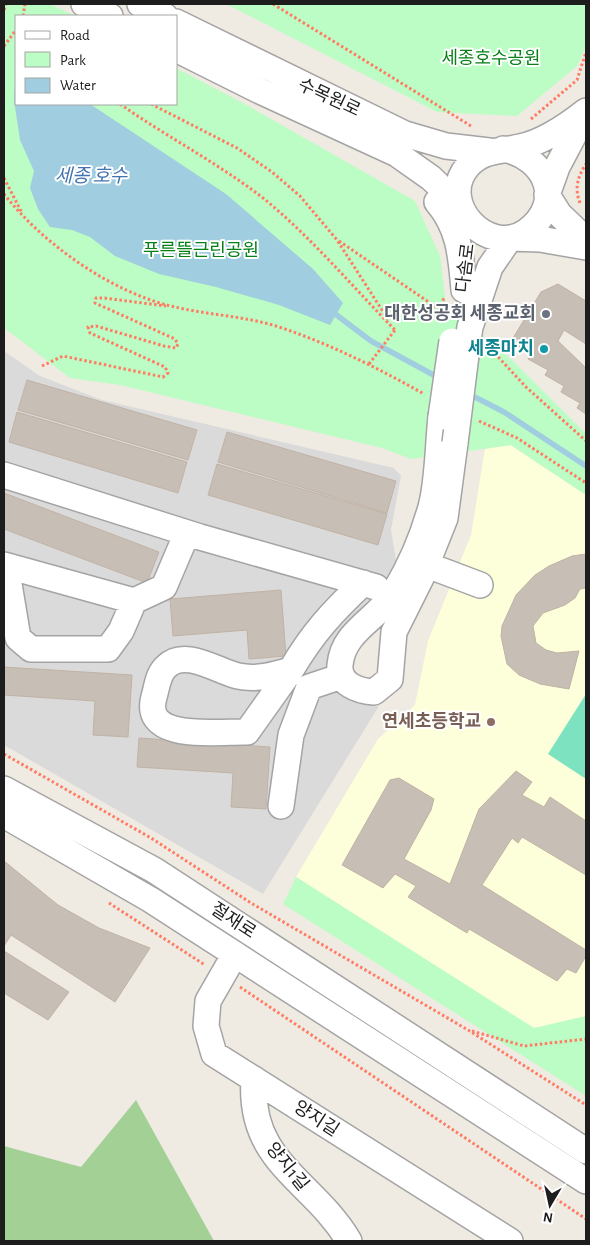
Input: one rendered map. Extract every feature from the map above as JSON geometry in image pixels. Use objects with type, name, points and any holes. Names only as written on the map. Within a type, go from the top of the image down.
[{"type":"street","points":[[84,4],[108,15]]},
{"type":"street","points":[[140,4],[163,15]]},
{"type":"street","name":"수목원로","points":[[178,23],[401,144],[465,214]]},
{"type":"street","name":"수목원로","points":[[178,51],[260,91],[401,144],[446,146],[490,143]]},
{"type":"street","points":[[401,144],[505,141],[586,111]]},
{"type":"street","name":"다솜로","points":[[467,346],[456,291],[473,248],[465,214],[458,196],[460,181],[466,168],[490,143],[520,147],[546,136],[586,111]]},
{"type":"street","name":"다솜로","points":[[465,214],[481,233],[496,238],[510,238],[525,233],[536,223],[544,210],[557,167],[586,111]]},
{"type":"street","points":[[490,143],[530,158],[543,175],[548,196],[558,214],[586,240]]},
{"type":"street","name":"수목원로","points":[[401,144],[443,209],[461,246],[456,291]]},
{"type":"street","points":[[510,238],[540,238],[586,247]]},
{"type":"street","name":"다솜로","points":[[467,346],[470,327],[490,267],[510,238]]},
{"type":"street","points":[[467,346],[452,482],[445,518],[427,565],[394,632],[390,680],[374,692],[360,691],[345,682],[342,676],[340,668],[342,652],[356,630],[379,613],[395,592],[416,548],[431,506],[441,417],[467,346]]},
{"type":"street","points":[[4,475],[187,533],[395,592]]},
{"type":"street","points":[[134,601],[5,566],[18,638],[31,649],[108,649],[121,631],[134,601],[164,586],[187,533]]},
{"type":"street","points":[[427,565],[480,585]]},
{"type":"street","points":[[291,670],[264,678],[239,677],[186,659],[168,664],[161,673],[151,706],[157,721],[173,731],[247,732],[291,670],[308,640],[330,614],[363,583]]},
{"type":"street","points":[[281,806],[291,735],[309,688],[342,676]]},
{"type":"street","name":"절재로","points":[[4,789],[154,870],[586,1150]]},
{"type":"street","name":"절재로","points":[[4,814],[151,900],[445,1088],[586,1181]]},
{"type":"street","name":"양지길","points":[[234,954],[208,1001],[206,1026],[214,1054],[510,1241]]},
{"type":"street","name":"절재로","points":[[454,1064],[586,1138]]},
{"type":"street","name":"양지1길","points":[[254,1079],[253,1094],[257,1120],[268,1147],[294,1179],[324,1207],[349,1241]]},
{"type":"street","name":"절재로","points":[[445,1088],[520,1155],[586,1200]]},
{"type":"path","points":[[4,10],[6,4]]},
{"type":"path","points":[[273,4],[490,143]]},
{"type":"path","points":[[4,46],[15,31]]},
{"type":"path","points":[[530,121],[576,80],[586,52]]},
{"type":"path","points":[[121,105],[156,130],[222,168],[264,200],[395,330]]},
{"type":"path","points":[[153,105],[237,148],[272,172],[300,196],[337,240],[359,277],[395,330]]},
{"type":"path","points":[[582,208],[576,188],[586,164]]},
{"type":"path","points":[[4,178],[24,217]]},
{"type":"path","points":[[4,194],[24,217],[60,248],[92,270],[149,300],[177,307]]},
{"type":"path","points":[[337,240],[440,309],[456,291]]},
{"type":"path","points":[[42,366],[63,356],[164,377],[168,373],[165,367],[90,333],[88,326],[96,326],[164,346],[176,348],[178,344],[175,339],[95,302],[96,298],[104,298],[226,314],[274,326],[322,343],[369,364],[425,396]]},
{"type":"path","points":[[369,364],[395,330]]},
{"type":"path","points":[[467,346],[526,387],[586,441]]},
{"type":"path","points":[[475,420],[517,438],[586,483]]},
{"type":"path","points":[[4,754],[151,838],[251,902],[468,1030],[586,1105]]},
{"type":"path","points":[[105,900],[586,1219]]},
{"type":"path","points":[[468,1030],[524,1046],[586,1039]]},
{"type":"shaded area","points":[[4,351],[40,376],[102,400],[394,468],[401,476],[391,530],[396,561],[387,581],[373,603],[345,627],[332,646],[330,673],[339,693],[356,703],[379,706],[263,894],[4,745]]},
{"type":"shaded area","name":"연세초등학교","points":[[510,445],[586,495],[586,1016],[534,1029],[296,877],[378,739],[415,705],[428,641],[471,535],[485,449]]},
{"type":"green space","name":"푸른뜰근린공원","points":[[4,4],[50,4],[73,15],[15,15],[15,105],[178,105],[178,69],[245,104],[415,201],[440,256],[446,306],[512,360],[586,434],[586,495],[511,445],[411,459],[382,448],[120,385],[70,378],[4,328]]},
{"type":"green space","name":"세종호수공원","points":[[226,4],[586,4],[586,46],[577,66],[517,116],[437,112]]},
{"type":"green space","points":[[586,694],[586,779],[548,754]]},
{"type":"green space","points":[[296,877],[534,1028],[586,1016],[586,1096],[283,904]]},
{"type":"green space","points":[[136,1100],[214,1241],[4,1241],[4,1146],[81,1167]]},
{"type":"water","name":"세종 호수","points":[[15,84],[15,105],[92,105],[226,194],[313,269],[343,303],[330,325],[279,305],[216,287],[159,274],[115,256],[90,237],[72,230],[50,227],[38,209],[30,188],[34,171],[20,140],[14,100]]},
{"type":"building","name":"세종마치","points":[[558,284],[586,301],[586,344],[564,330],[558,341],[586,368],[586,414],[577,408],[580,403],[561,392],[564,386],[545,375],[548,370],[528,359],[530,354],[510,343],[541,292]]},
{"type":"building","points":[[27,380],[197,430],[188,460],[18,410]]},
{"type":"building","points":[[17,412],[187,462],[178,493],[9,442]]},
{"type":"building","points":[[227,432],[396,481],[387,513],[218,462]]},
{"type":"building","points":[[217,464],[387,514],[378,545],[208,495]]},
{"type":"building","points":[[4,493],[159,552],[147,583],[4,529]]},
{"type":"building","points":[[586,554],[586,588],[580,589],[575,598],[565,605],[543,613],[533,626],[536,643],[546,650],[557,653],[579,651],[569,689],[540,684],[519,675],[507,664],[501,636],[502,626],[516,595],[535,575],[549,566],[572,556]]},
{"type":"building","points":[[281,590],[286,656],[249,659],[247,630],[173,636],[170,599]]},
{"type":"building","points":[[4,667],[132,675],[128,737],[93,735],[95,701],[4,695]]},
{"type":"building","points":[[139,738],[270,747],[266,809],[231,807],[233,773],[137,767]]},
{"type":"building","points":[[516,771],[532,782],[522,795],[544,807],[550,797],[586,821],[586,875],[522,837],[518,843],[512,838],[482,885],[586,950],[586,956],[576,973],[567,969],[557,981],[469,929],[467,933],[408,897],[416,886],[395,874],[383,888],[342,865],[390,780],[399,778],[434,799],[431,810],[404,859],[450,884],[479,809]]},
{"type":"building","points":[[4,861],[58,905],[99,928],[150,948],[115,1002],[11,935],[4,946]]},
{"type":"building","points":[[4,951],[69,992],[48,1020],[4,993]]},
{"type":"waterway","points":[[330,310],[371,341],[441,379]]},
{"type":"waterway","points":[[467,393],[504,412],[586,466]]},
{"type":"place","name":"대한성공회 세종교회","points":[[546,314]]},
{"type":"place","name":"세종마치","points":[[544,349]]},
{"type":"place","name":"연세초등학교","points":[[491,722]]}]
